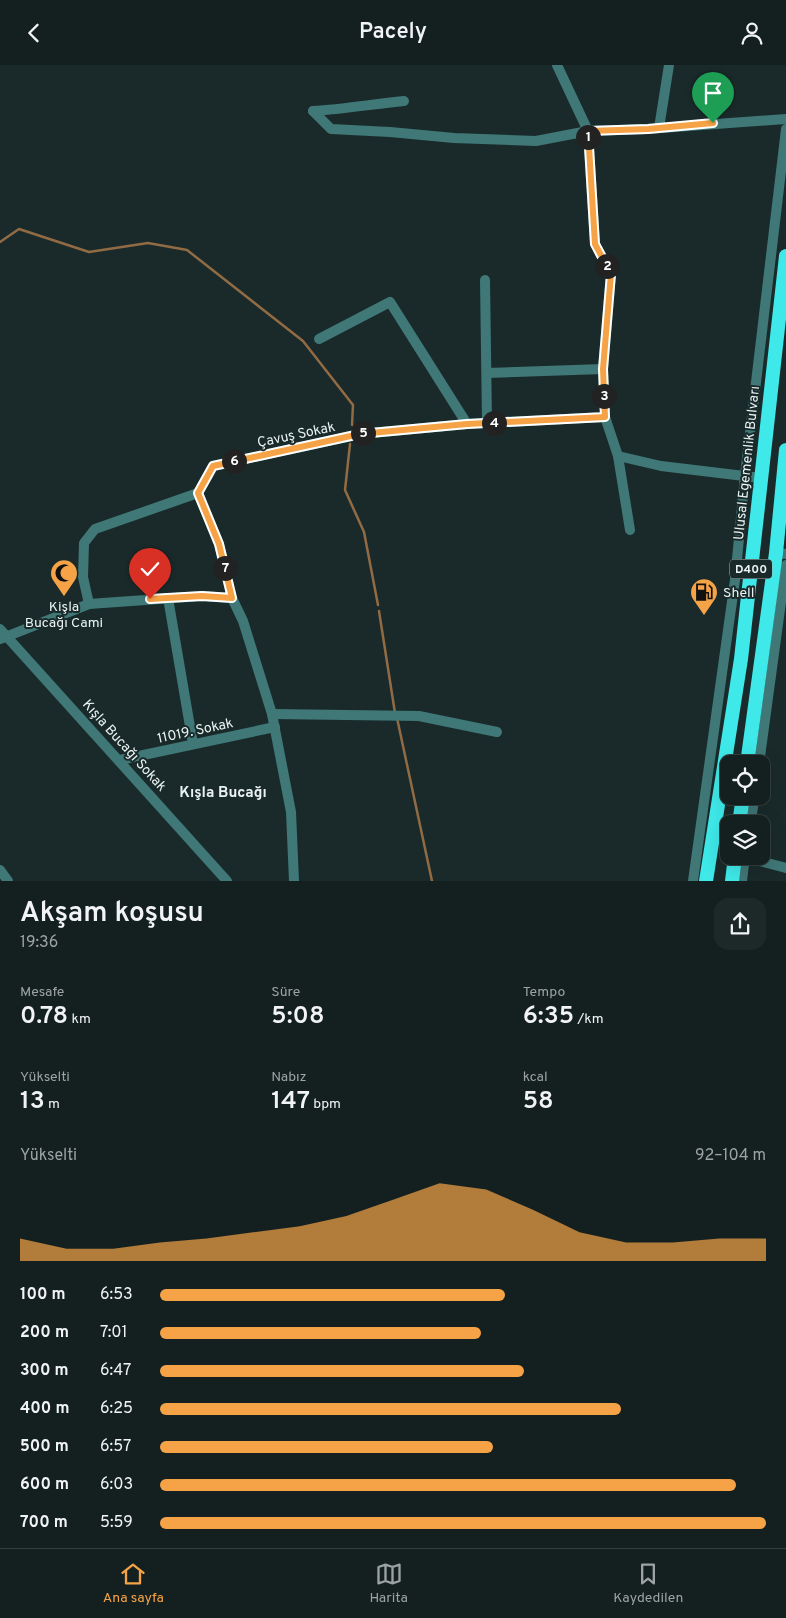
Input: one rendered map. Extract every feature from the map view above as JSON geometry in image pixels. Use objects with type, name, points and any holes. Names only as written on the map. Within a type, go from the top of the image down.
[{"type":"highway","name":"Ulusal Egemenlik Bulvarı","points":[[706,881],[741,659],[786,257]]},
{"type":"highway","name":"D400","points":[[748,755],[781,554],[786,449]]},
{"type":"highway","points":[[732,881],[738,865]]},
{"type":"street","points":[[556,65],[588,131],[595,244],[611,274],[603,369],[605,417],[618,456],[630,530]]},
{"type":"street","points":[[660,128],[669,65]]},
{"type":"street","points":[[404,101],[368,105],[361,108],[332,108],[313,111],[331,129],[390,131],[454,138],[536,141],[588,131],[786,119]]},
{"type":"street","points":[[693,881],[734,589],[745,475],[786,129]]},
{"type":"street","points":[[484,280],[487,423]]},
{"type":"street","points":[[319,339],[390,302],[467,424]]},
{"type":"street","points":[[487,373],[603,369]]},
{"type":"street","name":"Çavuş Sokak","points":[[198,493],[213,466],[360,434],[467,424],[605,417]]},
{"type":"street","points":[[618,456],[661,466],[761,478]]},
{"type":"street","points":[[89,604],[82,577],[84,543],[95,529],[198,493],[219,544],[232,598],[243,621],[272,714],[291,812],[294,881]]},
{"type":"street","points":[[760,755],[786,565]]},
{"type":"street","points":[[2,634],[89,604],[168,598],[232,598]]},
{"type":"street","points":[[168,598],[193,744]]},
{"type":"street","name":"Kışla Bucağı Sokak","points":[[2,634],[120,760],[224,877]]},
{"type":"street","points":[[272,714],[419,716],[497,732]]},
{"type":"street","name":"11019. Sokak","points":[[120,760],[275,727]]},
{"type":"street","points":[[770,864],[786,868]]},
{"type":"street","points":[[741,865],[742,881]]},
{"type":"street","points":[[0,870],[8,881]]},
{"type":"street","points":[[212,881],[224,877]]},
{"type":"waterway","points":[[0,242],[19,229],[89,252],[148,243],[187,250],[303,341],[353,405],[352,425]]},
{"type":"waterway","points":[[350,444],[345,490],[364,532],[378,605]]},
{"type":"waterway","points":[[379,611],[395,713]]},
{"type":"waterway","points":[[397,718],[432,881]]},
{"type":"place","name":"Kişla Bucağı Cami","points":[[64,597]]},
{"type":"place","name":"Shell","points":[[704,616]]},
{"type":"district","name":"Kışla Bucağı","points":[[223,792]]},
{"type":"route","points":[[150,599],[202,596],[232,598],[219,544],[198,493],[213,466],[360,434],[467,424],[605,417],[603,369],[611,274],[595,244],[588,131],[648,129],[713,123]]}]
